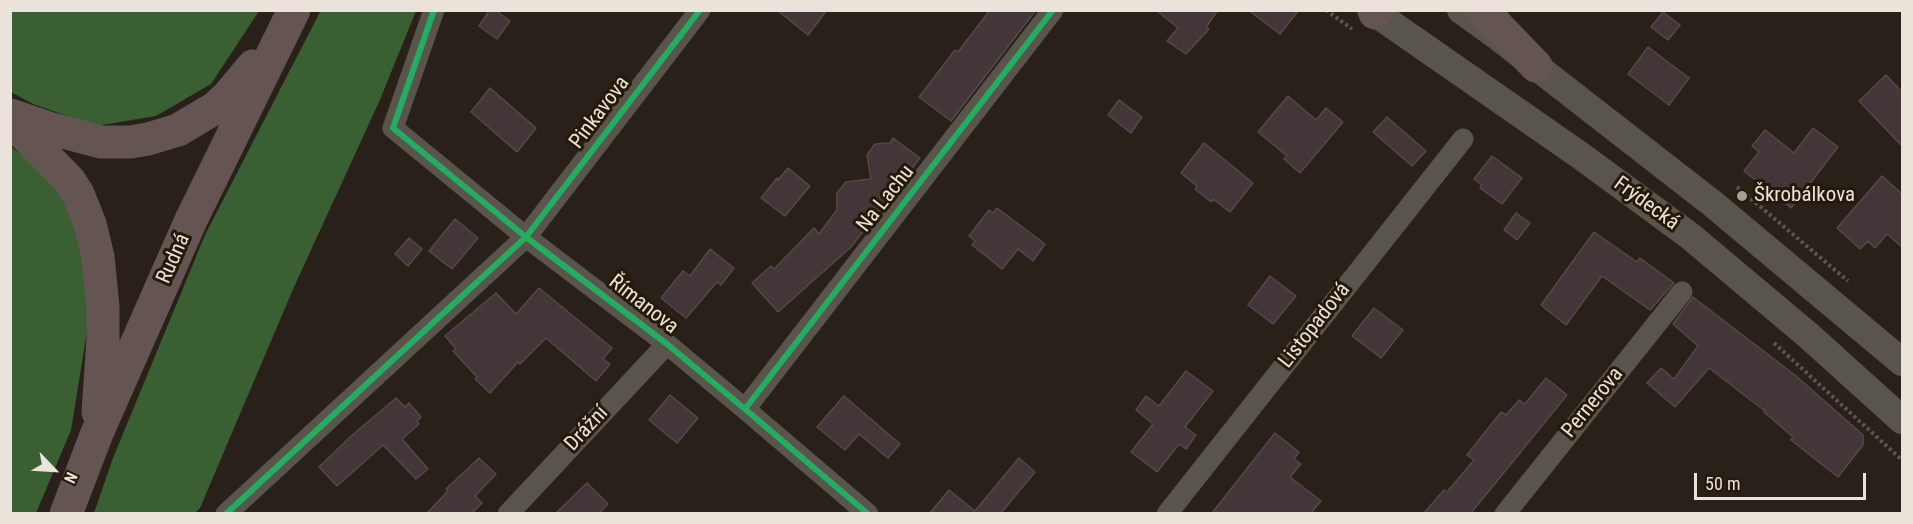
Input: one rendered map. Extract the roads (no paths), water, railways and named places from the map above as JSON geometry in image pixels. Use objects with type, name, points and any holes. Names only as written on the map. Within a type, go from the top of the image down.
[{"type":"main road","name":"Frýdecká","points":[[1461,10],[1713,204],[1902,362]]},
{"type":"main road","points":[[1482,10],[1536,66]]},
{"type":"main road","points":[[10,114],[52,129],[101,142],[131,142],[165,135],[191,124],[227,97],[291,15]]},
{"type":"main road","name":"Rudná","points":[[66,513],[97,433],[191,220],[291,15]]},
{"type":"main road","name":"Frýdecká","points":[[1369,16],[1581,156],[1690,236],[1809,336],[1902,420]]},
{"type":"main road","points":[[10,120],[69,180],[84,208],[92,232],[98,257],[103,307],[97,433]]},
{"type":"street","name":"Římanova","points":[[434,10],[393,128],[526,237],[667,344],[868,513]]},
{"type":"street","name":"Pinkavova","points":[[226,513],[526,237],[700,10]]},
{"type":"street","name":"Na Lachu","points":[[746,409],[1053,10]]},
{"type":"street","name":"Listopadová","points":[[1167,513],[1463,139]]},
{"type":"street","name":"Pernerova","points":[[1504,513],[1682,292]]},
{"type":"street","name":"Drážní","points":[[508,513],[667,344]]},
{"type":"place","name":"Škrobálkova","points":[[1742,196]]}]
